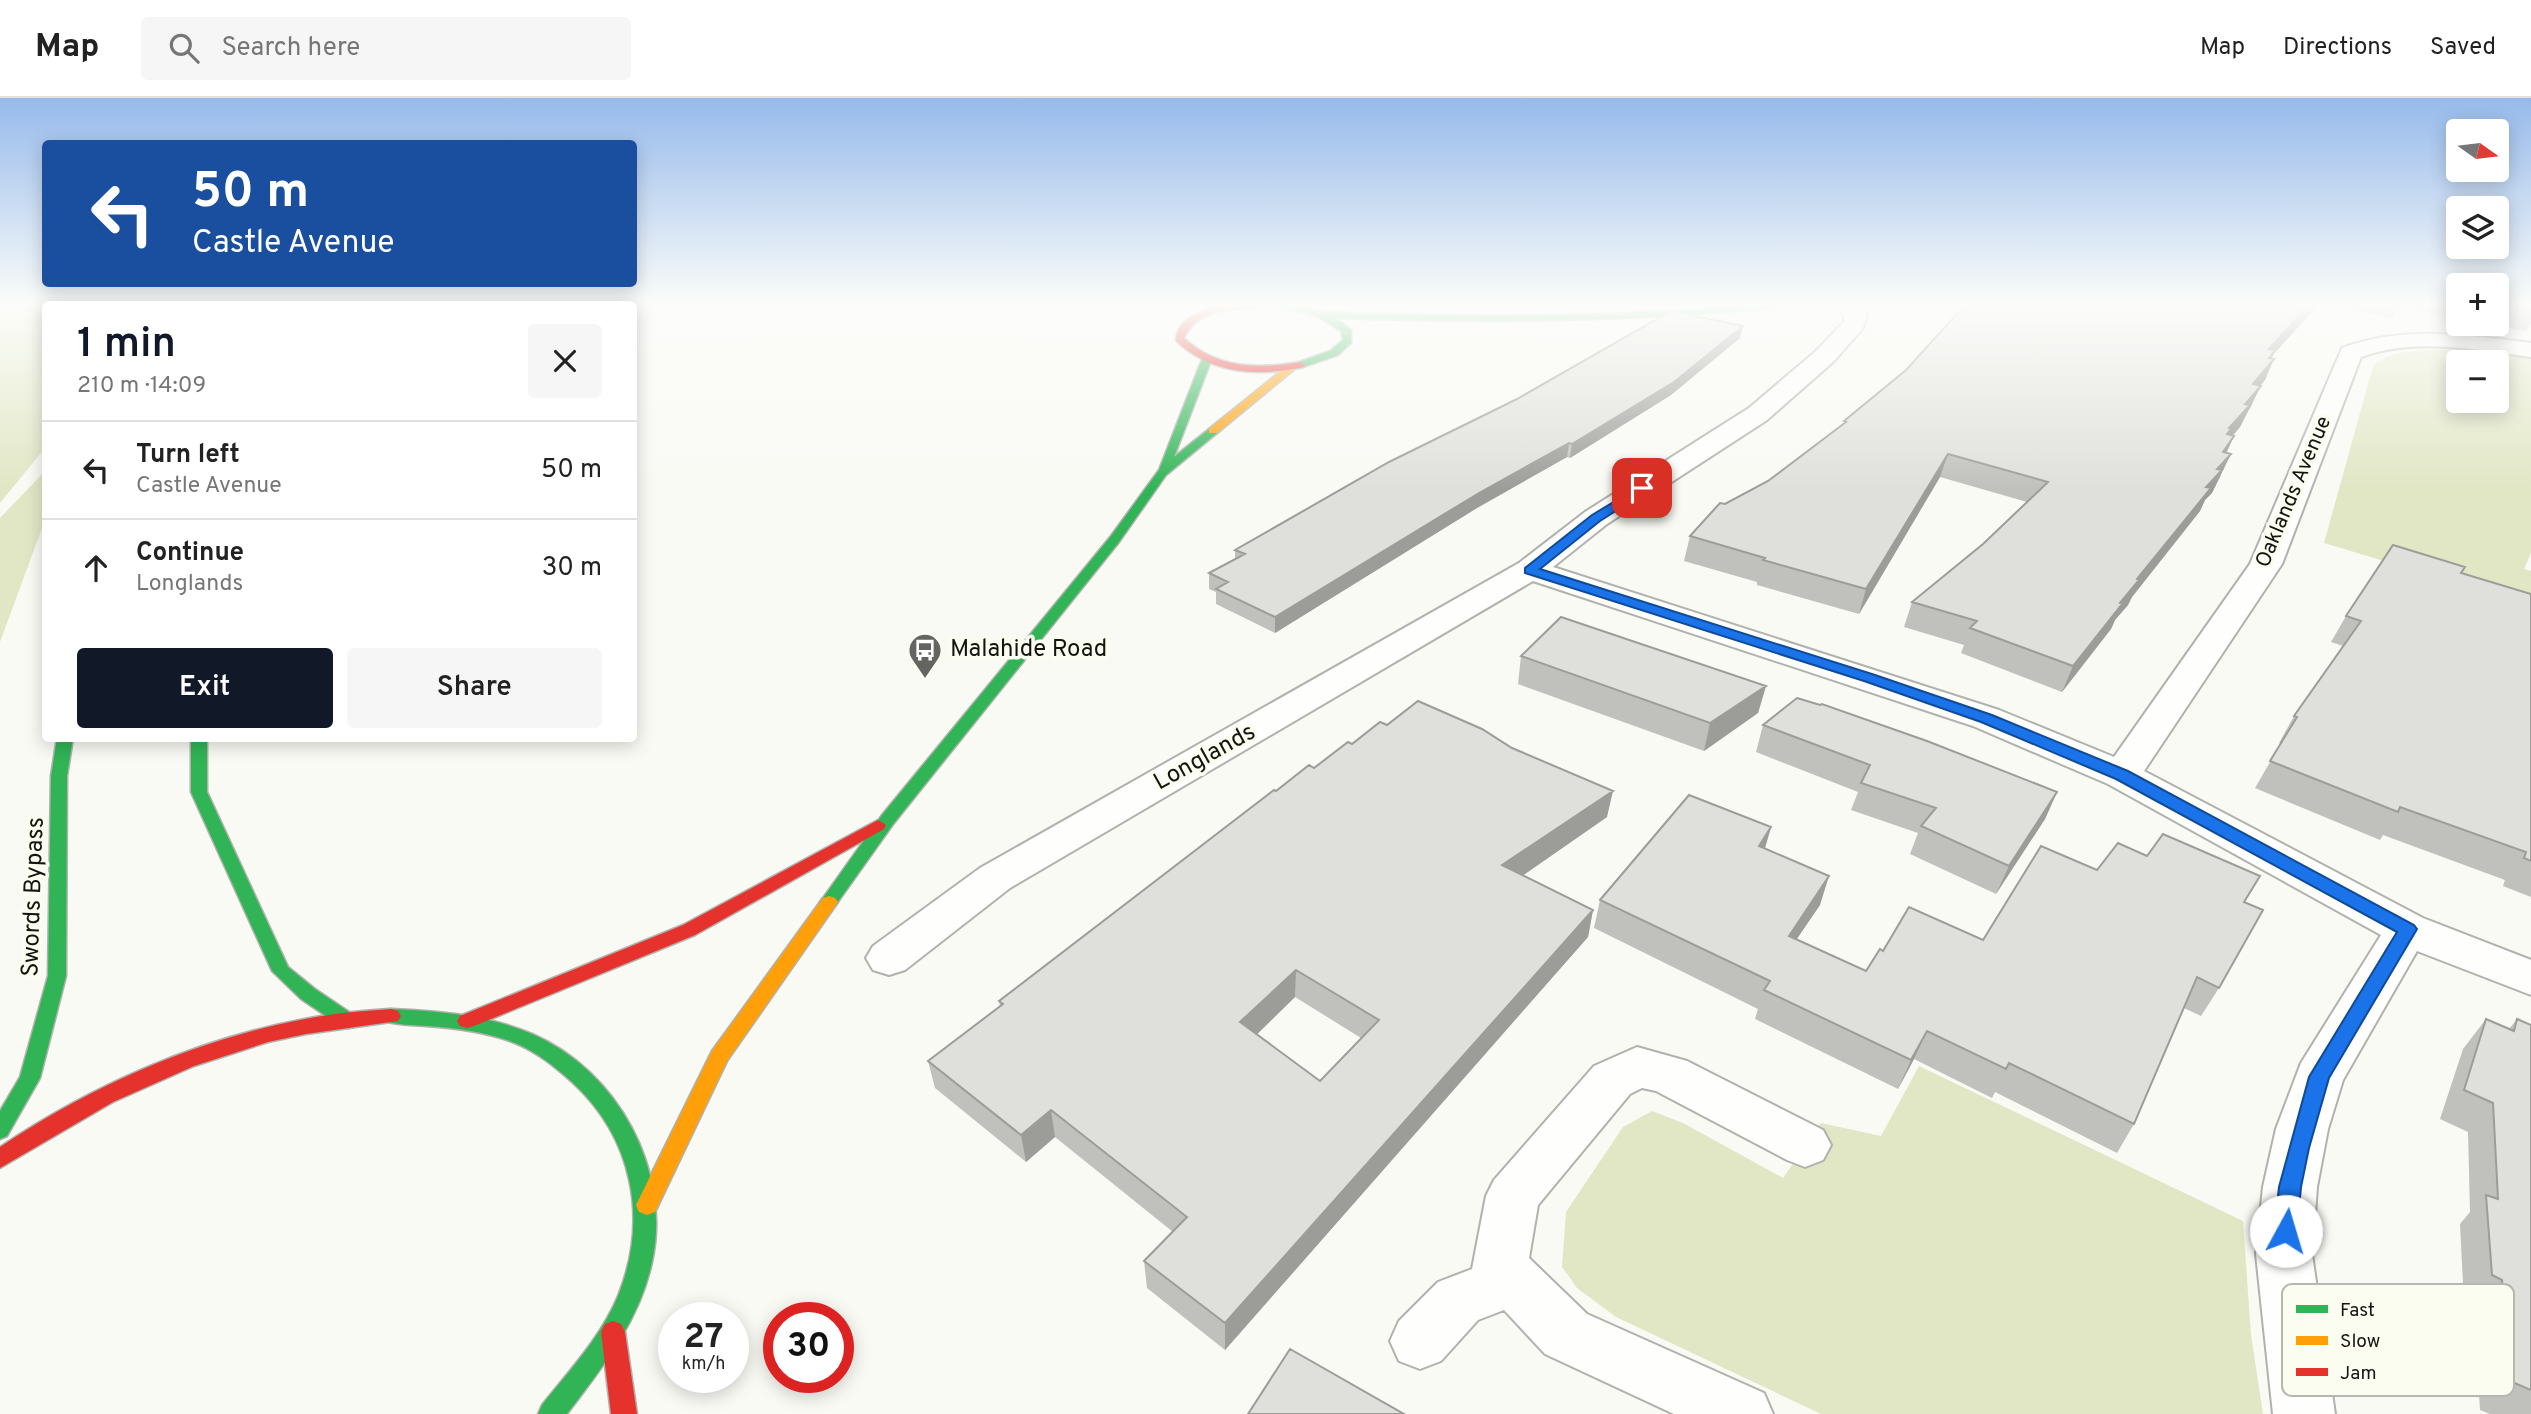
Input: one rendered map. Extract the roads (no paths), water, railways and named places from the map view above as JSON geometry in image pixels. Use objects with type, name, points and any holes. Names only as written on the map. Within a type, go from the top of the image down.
[{"type":"main road","points":[[1162,473],[1204,366]]},
{"type":"main road","points":[[1240,366],[1254,369],[1300,366]]},
{"type":"main road","points":[[647,1205],[719,1057],[888,819],[1090,570],[1162,473],[1291,369]]},
{"type":"main road","name":"Swords Bypass","points":[[0,1130],[30,1078],[57,976],[59,776],[64,742]]},
{"type":"main road","points":[[200,742],[199,792],[281,971],[348,1021]]},
{"type":"main road","points":[[467,1021],[689,930],[888,819]]},
{"type":"main road","points":[[0,1159],[23,1142],[116,1091],[213,1051],[305,1026],[391,1016],[467,1021],[541,1046],[589,1083],[627,1133],[647,1205],[647,1234],[631,1293],[613,1332],[551,1414]]},
{"type":"main road","points":[[613,1332],[624,1414]]},
{"type":"street","name":"Longlands","points":[[889,958],[995,878],[1530,570],[1596,518],[1758,414],[1813,366]]},
{"type":"street","name":"Oaklands Avenue","points":[[2122,775],[2266,564],[2346,366]]},
{"type":"street","points":[[1530,570],[1882,682],[1986,718],[2122,775],[2407,929],[2531,978]]},
{"type":"street","points":[[2288,1284],[2284,1254],[2290,1187],[2302,1129],[2319,1077],[2407,929]]},
{"type":"street","points":[[1742,1414],[1566,1334],[1499,1266],[1513,1196],[1612,1080],[1637,1068],[1669,1074],[1805,1145]]},
{"type":"street","points":[[1420,1341],[1458,1301],[1512,1280]]},
{"type":"street","points":[[2302,1396],[2304,1414]]},
{"type":"place","name":"Malahide Road","points":[[925,680]]}]
